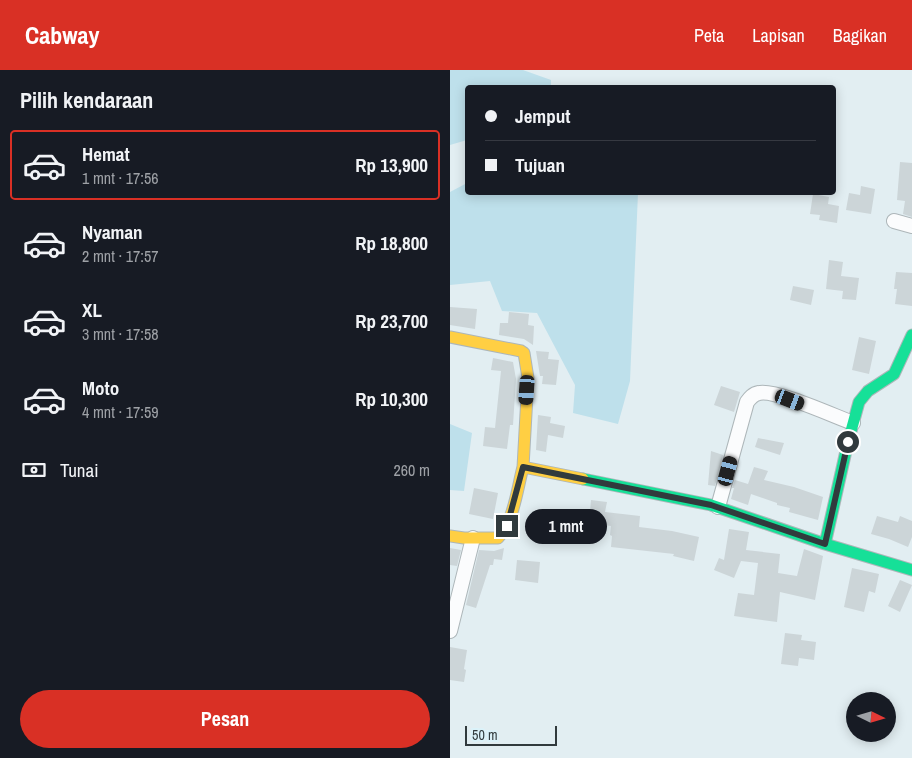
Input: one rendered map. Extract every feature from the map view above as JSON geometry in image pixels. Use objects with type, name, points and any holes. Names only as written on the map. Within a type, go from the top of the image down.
[{"type":"street","points":[[894,221],[912,226]]},
{"type":"street","points":[[825,544],[852,423],[863,396],[894,374],[912,335]]},
{"type":"street","points":[[450,337],[521,351],[524,354],[528,378],[523,467],[507,526],[502,536],[498,538],[450,536]]},
{"type":"street","points":[[718,507],[747,402],[753,394],[760,392],[775,394],[852,423]]},
{"type":"street","points":[[523,467],[718,507],[825,544],[911,567]]},
{"type":"street","points":[[450,631],[473,538]]},
{"type":"shaded area","points":[[450,70],[523,70],[551,80],[551,85],[465,85],[465,141],[450,145]]},
{"type":"shaded area","points":[[465,184],[465,195],[638,195],[630,381],[618,424],[573,413],[575,385],[537,313],[502,311],[490,281],[450,285],[450,192]]},
{"type":"shaded area","points":[[450,424],[472,433],[464,491],[450,490]]},
{"type":"building","points":[[900,162],[912,163],[912,217],[903,214],[905,201],[897,200]]},
{"type":"building","points":[[861,186],[875,189],[871,214],[846,210],[849,193],[860,195]]},
{"type":"building","points":[[813,195],[829,197],[828,204],[839,206],[837,223],[819,220],[820,215],[810,214]]},
{"type":"building","points":[[829,260],[843,262],[841,276],[859,278],[856,300],[842,299],[843,291],[826,289]]},
{"type":"building","points":[[896,272],[912,273],[912,306],[895,304],[897,289],[894,289]]},
{"type":"building","points":[[793,286],[814,290],[811,305],[790,300]]},
{"type":"building","points":[[450,307],[477,309],[475,329],[450,325]]},
{"type":"building","points":[[509,312],[529,314],[528,325],[534,326],[533,345],[524,339],[499,335],[500,323],[508,323]]},
{"type":"building","points":[[859,337],[876,341],[869,374],[852,370]]},
{"type":"building","points":[[536,351],[549,352],[548,359],[559,360],[556,385],[542,384],[543,376],[540,376]]},
{"type":"building","points":[[493,358],[513,362],[516,379],[513,425],[510,425],[507,449],[483,446],[485,427],[495,428],[501,371],[491,370]]},
{"type":"building","points":[[721,386],[740,392],[734,412],[714,405]]},
{"type":"building","points":[[538,415],[551,417],[550,423],[565,426],[563,438],[548,435],[546,452],[536,450]]},
{"type":"building","points":[[758,438],[784,443],[780,455],[755,447]]},
{"type":"building","points":[[711,451],[723,455],[715,486],[708,485]]},
{"type":"building","points":[[754,467],[768,471],[764,480],[794,487],[823,497],[818,520],[789,512],[790,508],[777,505],[777,503],[751,494],[748,505],[731,499],[735,480],[748,484]]},
{"type":"building","points":[[474,488],[498,493],[493,519],[469,514]]},
{"type":"building","points":[[591,500],[607,502],[605,512],[640,516],[639,527],[699,537],[694,561],[673,556],[674,554],[611,547],[611,526],[580,522],[582,511],[590,512]]},
{"type":"building","points":[[877,516],[898,522],[900,516],[912,521],[912,537],[908,547],[871,534]]},
{"type":"building","points":[[729,529],[749,532],[746,550],[780,554],[778,573],[797,576],[804,549],[823,556],[815,600],[780,592],[777,622],[734,616],[738,593],[754,595],[758,563],[741,561],[734,578],[714,570],[719,558],[724,560]]},
{"type":"building","points":[[450,548],[461,550],[457,566],[450,565]]},
{"type":"building","points":[[504,548],[502,560],[494,559],[493,565],[490,565],[476,608],[466,605],[479,550],[494,551]]},
{"type":"building","points":[[517,560],[540,562],[538,583],[515,580]]},
{"type":"building","points":[[852,568],[879,574],[875,593],[869,591],[864,612],[844,607]]},
{"type":"building","points":[[900,580],[912,585],[900,612],[888,606]]},
{"type":"building","points":[[785,633],[802,635],[801,640],[816,642],[814,660],[799,658],[798,666],[781,664]]},
{"type":"building","points":[[450,647],[467,650],[464,682],[450,680]]},
{"type":"traffic: fast","points":[[825,544],[859,402],[868,391],[894,374],[912,335]]},
{"type":"traffic: fast","points":[[583,479],[711,505],[825,544],[912,570]]},
{"type":"traffic: slow","points":[[450,337],[524,353],[528,378],[523,467]]},
{"type":"traffic: slow","points":[[450,536],[498,538],[508,523],[523,467],[583,479]]},
{"type":"route","points":[[507,526],[523,467],[544,473],[711,505],[825,544],[848,442]]}]
